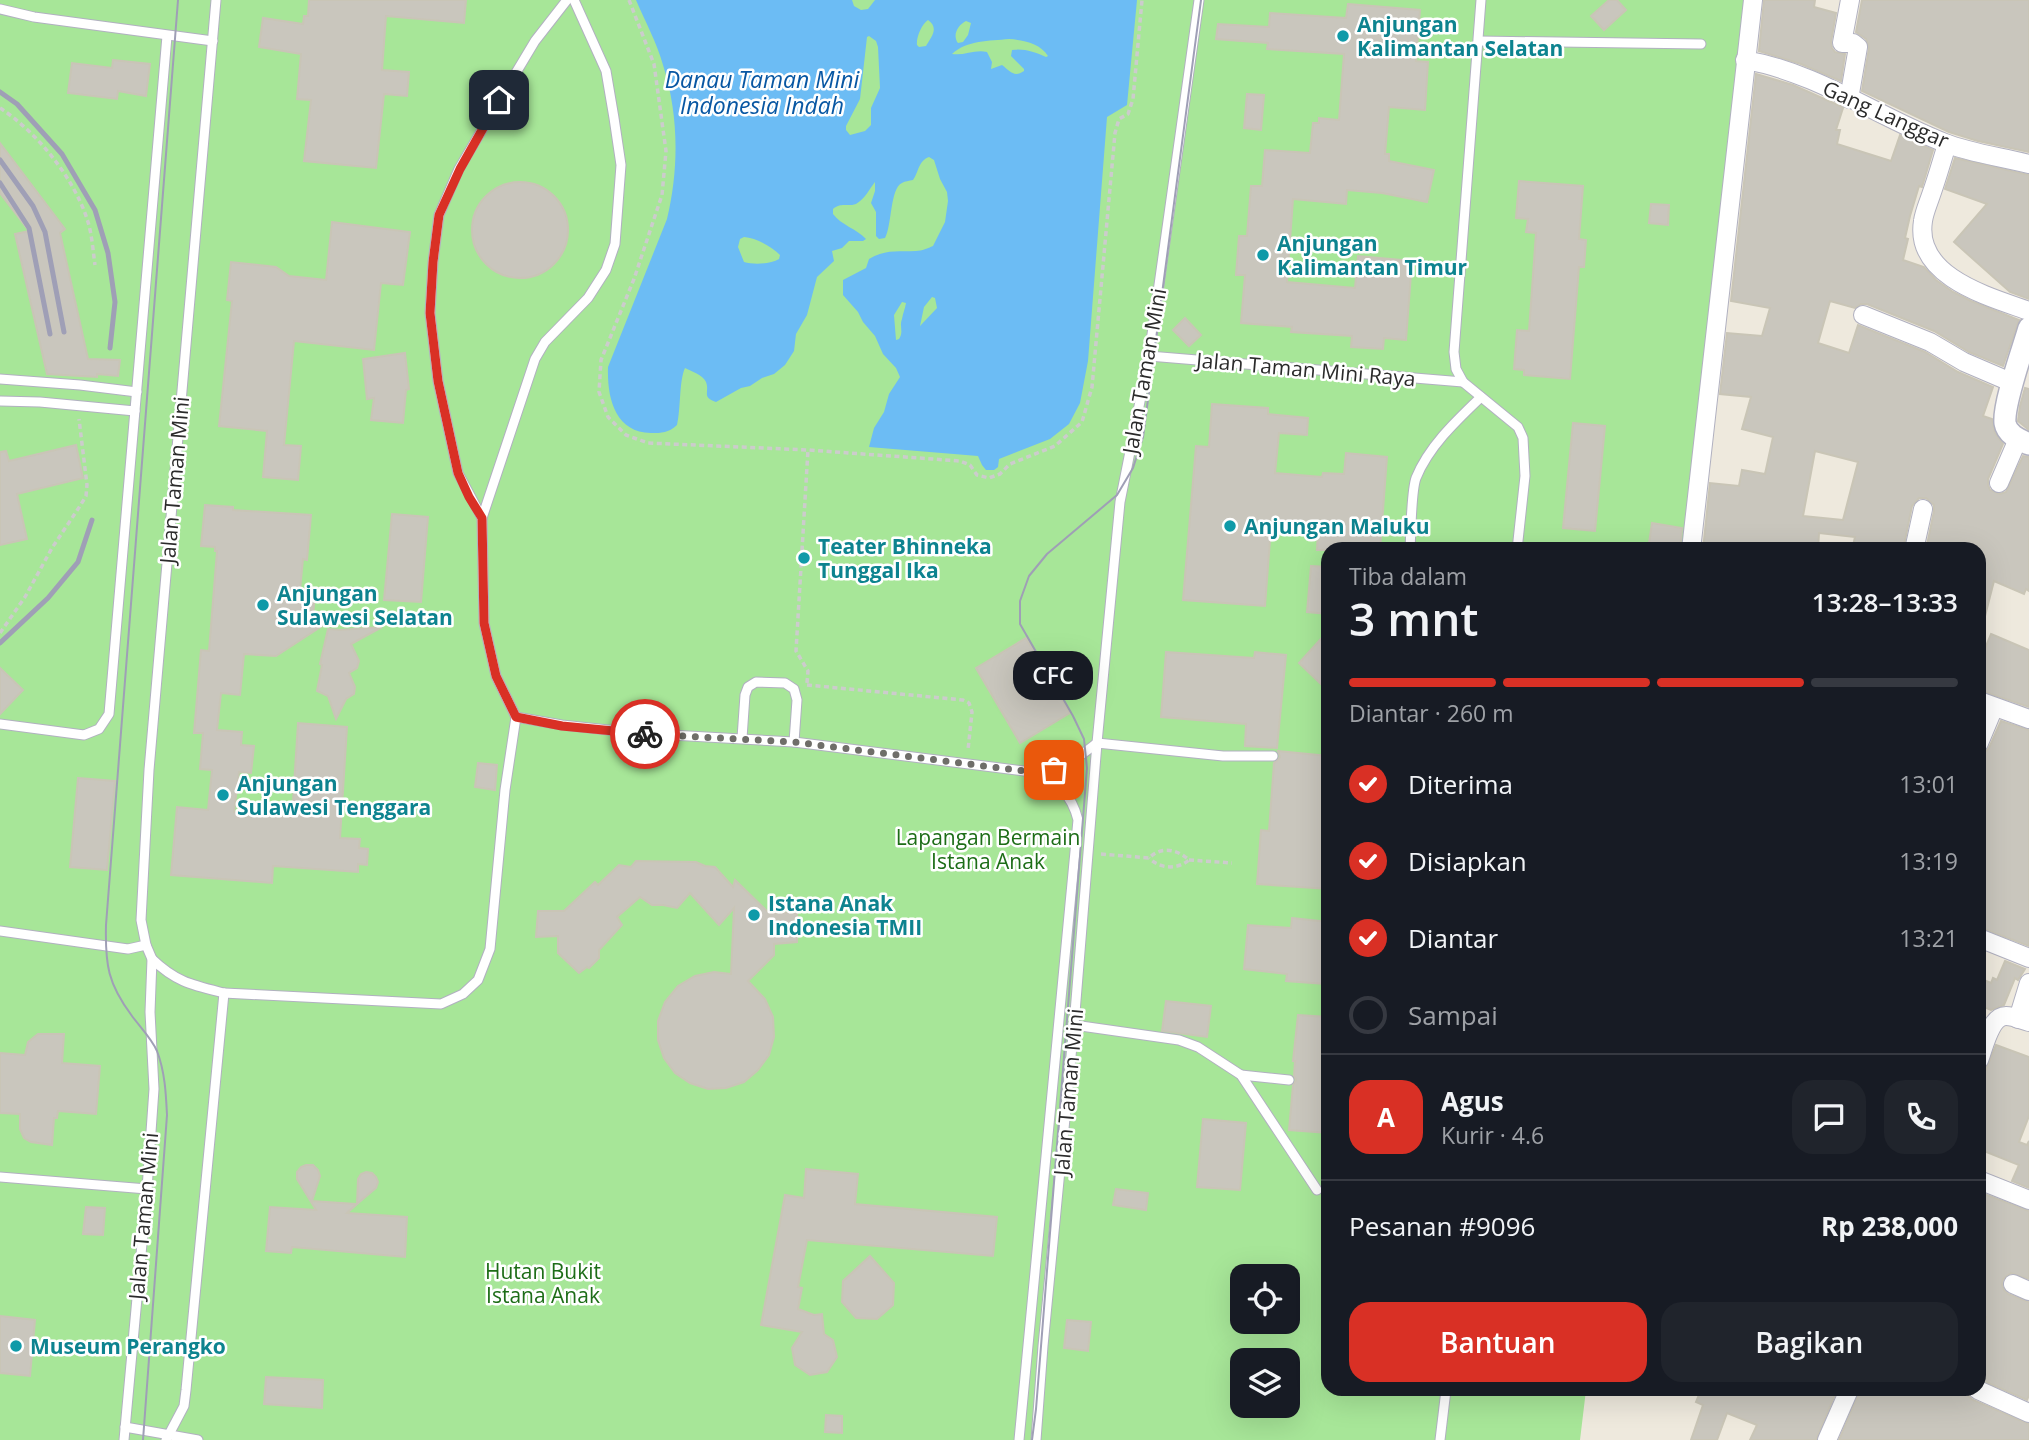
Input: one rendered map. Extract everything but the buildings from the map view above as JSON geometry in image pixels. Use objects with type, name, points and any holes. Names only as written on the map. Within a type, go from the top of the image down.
[{"type":"street","points":[[1692,542],[1753,0]]},
{"type":"street","points":[[1849,99],[1858,47],[1853,43],[1842,43],[1850,0]]},
{"type":"street","name":"Gang Langgar","points":[[1745,60],[1788,71],[1835,90],[1947,144],[2029,164]]},
{"type":"street","points":[[1947,144],[1923,221],[1928,253],[1934,263],[1958,282],[1987,297],[2029,311]]},
{"type":"street","points":[[1863,315],[1930,342],[1964,362],[2012,383]]},
{"type":"street","points":[[1999,483],[2024,441],[2010,432],[2005,424],[2012,383],[2027,342]]},
{"type":"street","points":[[1916,542],[1923,509]]},
{"type":"street","points":[[1986,704],[2029,719]]},
{"type":"street","points":[[1986,941],[2029,958]]},
{"type":"street","points":[[1986,1042],[1992,1026],[2002,1016],[2018,1019],[2029,983]]},
{"type":"street","points":[[1986,1183],[2029,1200]]},
{"type":"street","points":[[1986,1393],[2029,1412]]},
{"type":"street","points":[[1827,1440],[1846,1396]]},
{"type":"lane","name":"Jalan Taman Mini","points":[[125,1427],[154,1089],[150,1012],[152,960],[141,920],[149,770],[216,0]]},
{"type":"lane","points":[[482,518],[458,473],[438,381],[430,313],[439,215],[460,169],[499,100],[535,41],[567,0]]},
{"type":"lane","points":[[152,960],[167,974],[192,985],[224,993],[441,1004],[463,994],[478,980],[490,949],[505,790],[516,717],[496,676],[484,623],[482,518],[535,359],[545,342],[588,298],[606,270],[615,244],[621,165],[614,118],[606,71],[574,0]]},
{"type":"lane","name":"Jalan Taman Mini","points":[[1036,1440],[1120,502],[1149,356],[1199,0]]},
{"type":"lane","points":[[1481,0],[1454,352],[1456,369],[1463,382],[1518,427],[1523,438],[1525,476],[1518,542]]},
{"type":"lane","points":[[0,9],[34,17],[213,41]]},
{"type":"lane","points":[[0,724],[84,735],[99,729],[109,714],[167,36]]},
{"type":"lane","points":[[1479,41],[1701,44]]},
{"type":"lane","name":"Jalan Taman Mini Raya","points":[[1149,356],[1463,382]]},
{"type":"lane","points":[[0,379],[137,392]]},
{"type":"lane","points":[[40,402],[41,382]]},
{"type":"lane","points":[[1411,542],[1415,481],[1436,446],[1456,421],[1481,397]]},
{"type":"lane","points":[[0,401],[135,411]]},
{"type":"lane","points":[[742,738],[748,687],[756,682],[785,683],[794,689],[797,700],[794,742]]},
{"type":"lane","name":"Jalan Taman Mini","points":[[516,717],[562,726],[636,733],[794,742],[1032,772],[1054,770],[1073,762],[1097,743]]},
{"type":"lane","points":[[1097,743],[1223,756],[1273,756]]},
{"type":"lane","name":"Jalan Taman Mini","points":[[1020,1440],[1078,820],[1067,793],[1053,782],[1032,772]]},
{"type":"lane","points":[[0,931],[128,949],[146,945]]},
{"type":"lane","points":[[168,1437],[184,1406],[224,993]]},
{"type":"lane","points":[[1074,1025],[1179,1040],[1204,1051],[1241,1075],[1317,1190]]},
{"type":"lane","points":[[1241,1075],[1289,1080]]},
{"type":"lane","points":[[0,1177],[147,1189]]},
{"type":"lane","points":[[1440,1440],[1445,1396]]},
{"type":"lane","points":[[124,1440],[125,1427],[168,1437],[198,1440]]},
{"type":"path","points":[[629,0],[654,64],[666,151],[662,195],[634,279],[601,360],[599,392],[608,417],[626,435],[648,443],[808,450],[960,461],[970,465],[977,475],[989,478],[1000,474],[1010,464],[1055,446],[1082,422],[1093,387],[1115,133],[1119,119],[1128,114],[1133,99],[1142,0]]},
{"type":"path","points":[[0,108],[40,142],[66,175],[88,222],[95,265]]},
{"type":"path","points":[[0,633],[86,496],[78,405]]},
{"type":"path","points":[[808,450],[796,651],[808,671],[807,685],[963,700],[969,703],[972,712],[967,763]]},
{"type":"path","points":[[1149,858],[1155,852],[1173,850],[1189,860],[1233,863]]},
{"type":"path","points":[[1088,854],[1149,858],[1172,868],[1182,866],[1189,860]]},
{"type":"green space","points":[[0,0],[1750,0],[1689,542],[1321,542],[1321,1396],[1585,1396],[1580,1440],[0,1440]]},
{"type":"water","name":"Danau Taman Mini Indonesia Indah","points":[[636,0],[852,0],[854,6],[861,10],[868,9],[875,0],[1137,0],[1127,105],[1107,117],[1088,361],[1080,403],[1069,424],[1050,439],[999,459],[998,467],[994,470],[986,470],[978,456],[869,447],[889,394],[900,377],[896,368],[883,354],[875,336],[843,295],[843,280],[866,268],[869,259],[875,256],[933,246],[945,222],[948,201],[934,160],[929,157],[921,164],[913,180],[898,186],[885,238],[879,239],[876,236],[876,212],[871,203],[875,182],[856,204],[833,209],[836,218],[866,239],[849,241],[842,248],[832,251],[834,261],[817,277],[807,315],[796,334],[794,351],[785,365],[774,374],[716,402],[707,396],[704,380],[685,368],[677,425],[671,430],[651,433],[639,431],[621,420],[609,390],[608,367],[667,219],[675,161],[674,123],[668,84],[658,49]],"holes":[[[928,20],[933,26],[933,32],[926,46],[919,47],[917,38]],[[963,23],[971,23],[968,35],[963,42],[958,43],[956,34]],[[869,36],[876,41],[878,47],[880,88],[871,108],[871,125],[865,131],[850,135],[846,126],[860,99],[867,37]],[[994,40],[1026,41],[1041,48],[1048,56],[1025,50],[1012,50],[1011,56],[1024,69],[1017,74],[1002,65],[991,69],[992,62],[987,52],[952,54],[964,46]],[[744,237],[763,243],[780,255],[779,259],[772,262],[748,263],[744,262],[738,247],[740,239]],[[932,297],[935,298],[937,308],[920,326],[924,307]],[[902,302],[906,303],[901,334],[896,340],[894,315]]]},
{"type":"tram line","points":[[143,1440],[166,1099],[157,1051],[124,1005],[113,984],[107,963],[106,925],[178,0]]},
{"type":"tram line","points":[[1032,1440],[1087,768],[1084,739],[1020,624],[1020,601],[1029,576],[1047,554],[1117,495],[1133,468],[1143,437],[1201,0]]},
{"type":"railway","points":[[0,92],[17,104],[62,154],[95,210],[108,253],[115,302],[110,348]]},
{"type":"railway","points":[[0,160],[33,206],[45,232],[64,332]]},
{"type":"railway","points":[[0,183],[29,228],[50,334]]},
{"type":"railway","points":[[0,643],[48,598],[78,562],[92,520]]},
{"type":"way so far","points":[[645,734],[794,742],[1032,772],[1054,770]]},
{"type":"place","name":"Anjungan Kalimantan Selatan","points":[[1343,36]]},
{"type":"place","name":"Anjungan Kalimantan Timur","points":[[1263,255]]},
{"type":"place","name":"Anjungan Maluku","points":[[1230,526]]},
{"type":"place","name":"Teater Bhinneka Tunggal Ika","points":[[804,558]]},
{"type":"place","name":"Anjungan Sulawesi Selatan","points":[[263,605]]},
{"type":"place","name":"CFC","points":[[1054,770]]},
{"type":"place","name":"Anjungan Sulawesi Tenggara","points":[[223,795]]},
{"type":"place","name":"Istana Anak Indonesia TMII","points":[[754,915]]},
{"type":"place","name":"Museum Perangko","points":[[16,1346]]},
{"type":"route","points":[[499,100],[460,169],[439,215],[430,313],[445,422],[458,473],[482,518],[484,623],[496,676],[516,717],[562,726],[645,734]]},
{"type":"park label","name":"Lapangan Bermain Istana Anak","points":[[988,849]]},
{"type":"park label","name":"Hutan Bukit Istana Anak","points":[[543,1283]]}]
